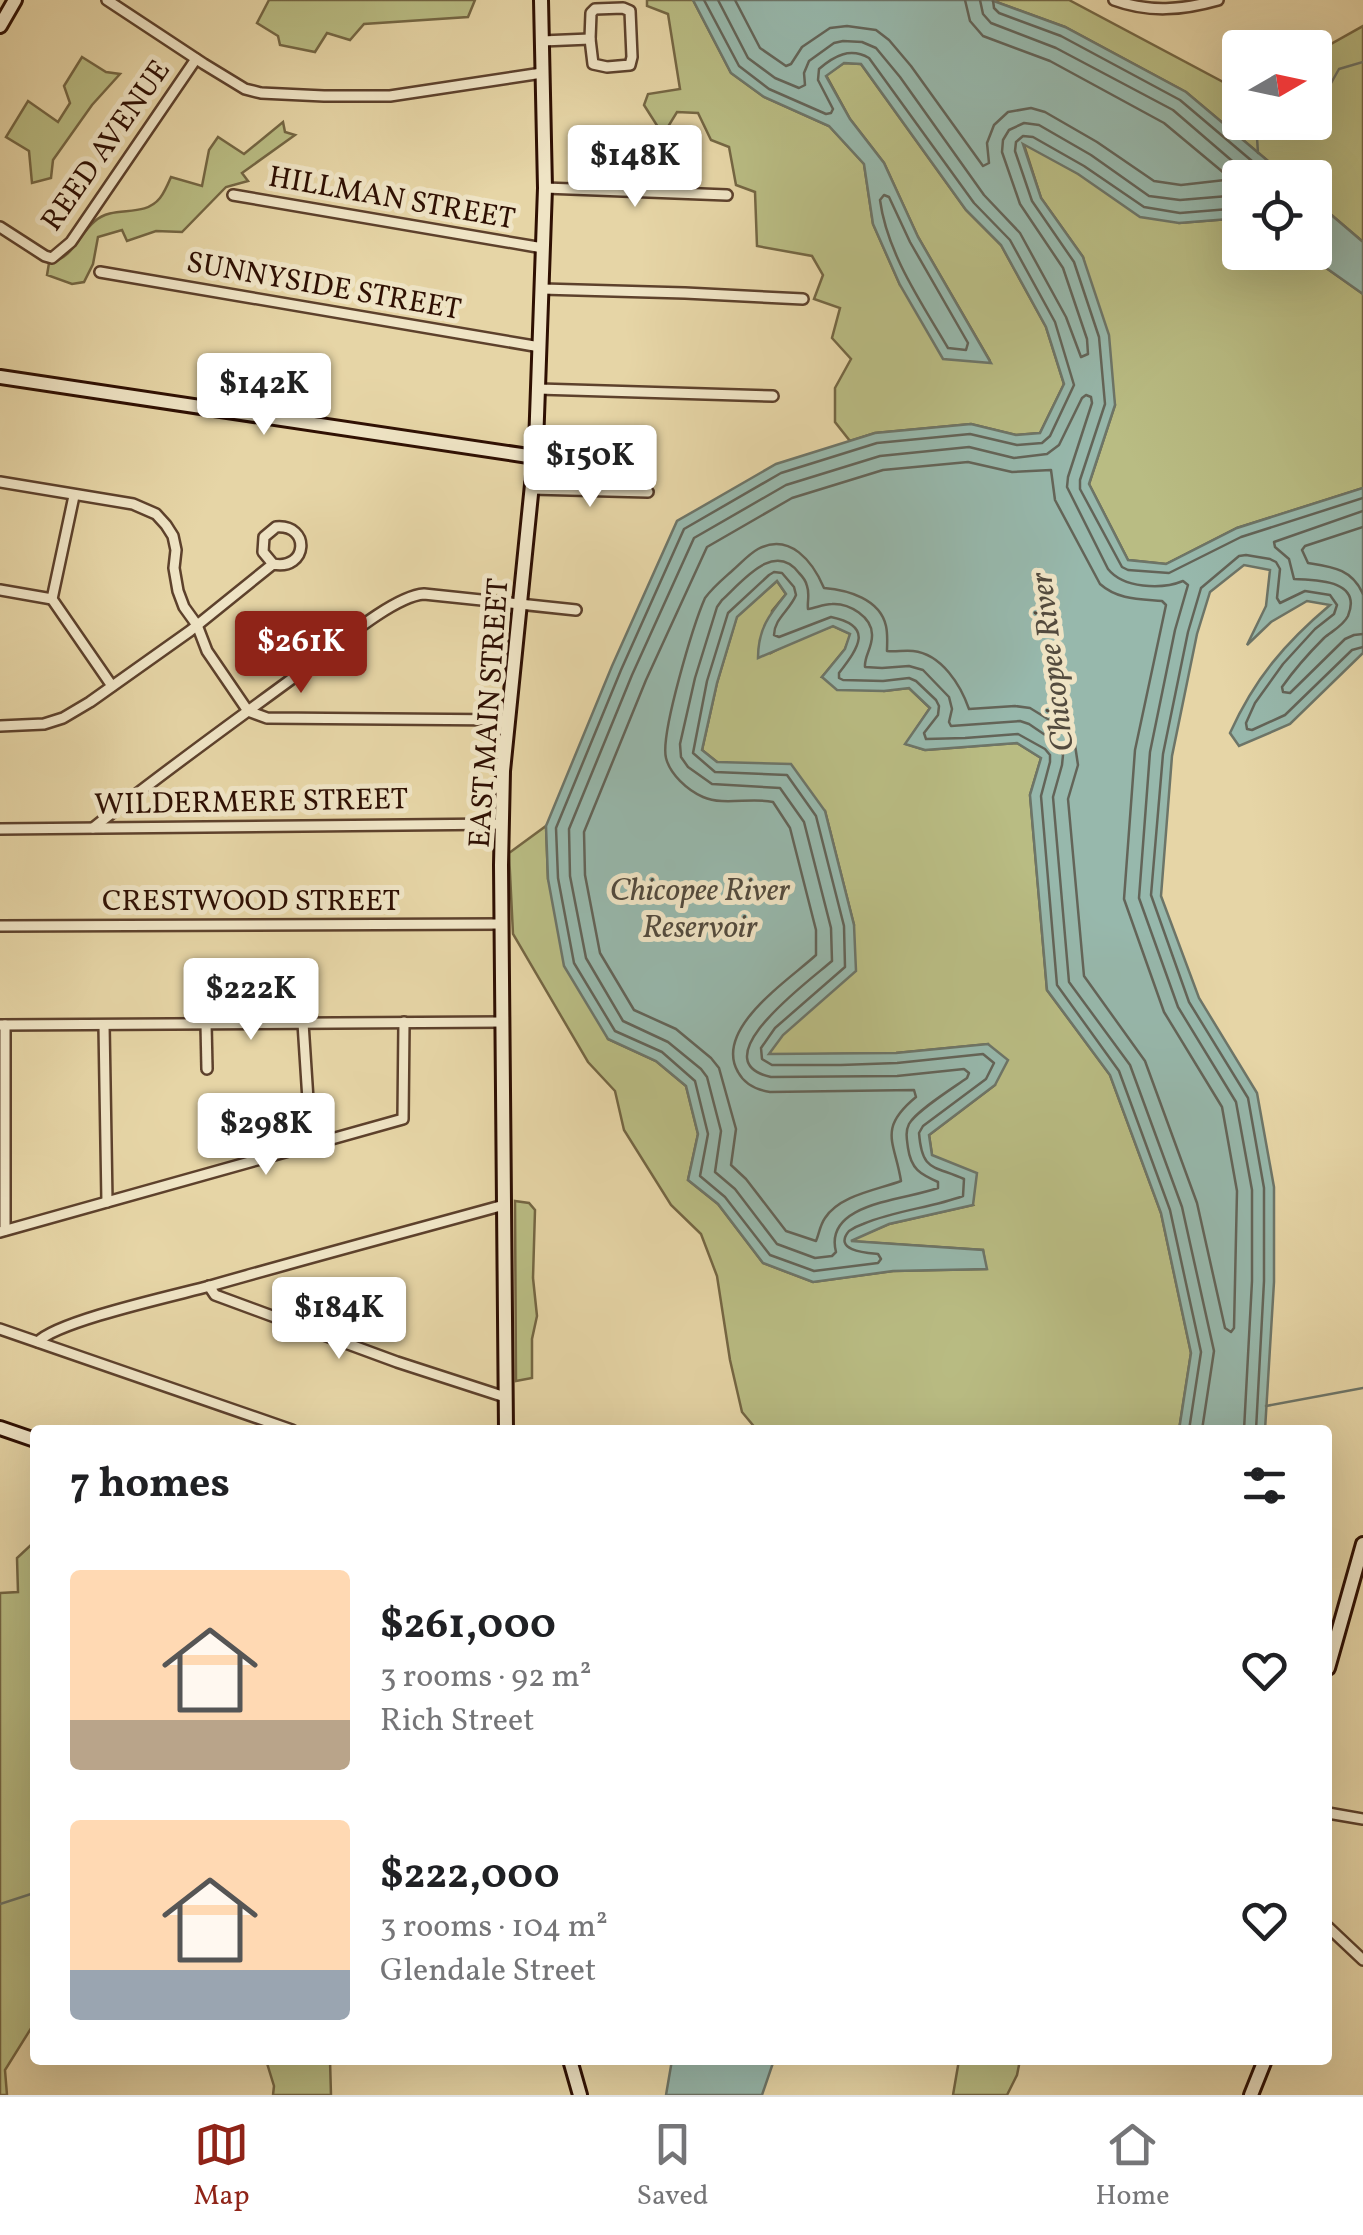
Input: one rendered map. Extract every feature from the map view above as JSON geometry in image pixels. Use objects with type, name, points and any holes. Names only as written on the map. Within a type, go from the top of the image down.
[{"type":"main road","points":[[0,26],[14,0]]},
{"type":"main road","name":"EAST MAIN STREET","points":[[506,1425],[503,770],[535,457],[545,188],[541,0]]},
{"type":"main road","points":[[0,377],[535,457]]},
{"type":"main road","points":[[0,1428],[30,1438]]},
{"type":"main road","points":[[1332,1654],[1363,1544]]},
{"type":"main road","points":[[571,2065],[580,2095]]},
{"type":"main road","points":[[1251,2095],[1263,2065]]},
{"type":"street","points":[[106,0],[196,59],[261,93],[390,96],[542,73]]},
{"type":"street","points":[[1114,0],[1167,10],[1218,0]]},
{"type":"street","points":[[595,10],[630,11],[630,65],[594,64],[590,39],[591,13],[595,10]]},
{"type":"street","points":[[542,41],[590,39]]},
{"type":"street","name":"REED AVENUE","points":[[0,227],[52,258],[72,242],[196,59]]},
{"type":"street","points":[[545,188],[727,195]]},
{"type":"street","name":"HILLMAN STREET","points":[[232,194],[543,248]]},
{"type":"street","name":"SUNNYSIDE STREET","points":[[100,272],[540,347]]},
{"type":"street","points":[[542,289],[803,300]]},
{"type":"street","points":[[538,389],[773,396]]},
{"type":"street","points":[[0,482],[133,504],[156,514],[175,543],[174,568],[184,607],[197,625],[207,651],[248,711],[267,718],[508,720]]},
{"type":"street","points":[[532,489],[648,492]]},
{"type":"street","points":[[52,599],[74,496]]},
{"type":"street","points":[[287,527],[298,534],[300,550],[290,564],[274,564],[263,552],[264,537],[273,528],[287,527]]},
{"type":"street","points":[[0,726],[44,724],[63,718],[197,625],[274,564]]},
{"type":"street","points":[[0,590],[52,599],[112,686]]},
{"type":"street","points":[[92,828],[360,628],[410,596],[424,594],[576,610]]},
{"type":"street","name":"WILDERMERE STREET","points":[[0,828],[502,824]]},
{"type":"street","name":"CRESTWOOD STREET","points":[[0,926],[502,924]]},
{"type":"street","points":[[404,1022],[404,1119],[2,1231],[2,1026],[404,1022],[503,1022]]},
{"type":"street","points":[[303,1023],[311,1146]]},
{"type":"street","points":[[206,1024],[207,1069]]},
{"type":"street","points":[[104,1025],[107,1202]]},
{"type":"street","points":[[38,1342],[58,1329],[504,1205]]},
{"type":"street","points":[[209,1286],[214,1296],[506,1397]]},
{"type":"street","points":[[0,1329],[278,1425]]},
{"type":"street","points":[[1332,1814],[1363,1818]]},
{"type":"street","points":[[1332,1932],[1363,1960]]},
{"type":"green space","points":[[269,0],[475,0],[468,17],[364,24],[350,40],[327,33],[315,52],[280,45],[278,36],[257,23]]},
{"type":"green space","points":[[647,0],[693,0],[731,73],[764,97],[829,126],[864,164],[873,224],[900,285],[990,361],[918,237],[884,163],[850,119],[826,75],[844,63],[861,64],[966,210],[1001,245],[1046,327],[1064,384],[1040,433],[1016,435],[971,424],[875,433],[850,441],[835,422],[835,388],[851,359],[832,338],[840,308],[814,299],[823,275],[812,256],[757,246],[755,192],[736,185],[729,147],[711,140],[698,113],[677,112],[663,135],[644,105],[648,94],[680,89],[668,14],[647,6]]},
{"type":"green space","points":[[991,0],[1069,0],[1222,81],[1222,122],[1186,92],[1065,27]]},
{"type":"green space","points":[[1363,26],[1363,242],[1332,216],[1332,160],[1267,160],[1243,140],[1332,140],[1332,43]]},
{"type":"green space","points":[[82,57],[106,72],[120,74],[92,105],[53,160],[51,178],[32,183],[29,151],[6,137],[28,101],[58,122],[70,103],[64,86]]},
{"type":"green space","points":[[283,122],[285,132],[295,135],[242,173],[248,181],[226,187],[182,232],[156,231],[127,241],[122,230],[98,237],[93,264],[84,282],[72,284],[47,275],[49,263],[64,256],[103,216],[153,204],[171,177],[202,186],[209,150],[218,137],[244,154]]},
{"type":"green space","points":[[1023,142],[1179,223],[1222,220],[1222,270],[1329,270],[1363,294],[1363,488],[1237,528],[1166,564],[1128,560],[1089,484],[1115,405],[1083,257],[1041,198]]},
{"type":"green space","points":[[777,581],[786,594],[772,611],[771,653],[833,626],[851,634],[845,649],[822,677],[884,691],[909,688],[930,708],[906,744],[925,750],[1017,743],[1041,758],[1030,795],[1047,990],[1110,1075],[1161,1213],[1191,1353],[1180,1425],[753,1425],[742,1412],[717,1276],[701,1234],[671,1205],[624,1130],[615,1091],[588,1062],[513,934],[509,853],[546,826],[548,879],[608,1039],[656,1061],[686,1086],[698,1134],[688,1180],[718,1204],[763,1263],[813,1282],[893,1271],[986,1269],[983,1250],[848,1241],[889,1224],[973,1205],[932,1155],[929,1135],[995,1085],[988,1044],[896,1053],[768,1055],[854,925],[825,811],[717,762],[702,750],[737,616]]},
{"type":"green space","points":[[515,1201],[529,1203],[535,1210],[533,1278],[537,1316],[532,1339],[532,1378],[516,1381]]},
{"type":"green space","points":[[30,1546],[30,2030],[5,2070],[7,2095],[0,2095],[0,1593],[18,1592],[17,1558]]},
{"type":"green space","points":[[268,2065],[330,2065],[331,2095],[273,2095]]},
{"type":"green space","points":[[958,2065],[1019,2065],[1007,2095],[953,2095]]},
{"type":"water","name":"Chicopee River Reservoir","points":[[693,0],[991,0],[1065,27],[1186,92],[1222,122],[1222,140],[1243,140],[1267,160],[1222,160],[1222,220],[1179,223],[1140,217],[1078,174],[1023,144],[1041,198],[1083,257],[1109,335],[1115,405],[1089,484],[1128,560],[1166,564],[1237,528],[1363,488],[1363,653],[1290,724],[1239,746],[1230,733],[1250,695],[1285,648],[1330,605],[1307,601],[1271,622],[1247,645],[1266,606],[1270,570],[1244,565],[1210,592],[1197,634],[1172,756],[1161,896],[1199,998],[1257,1093],[1274,1187],[1274,1282],[1265,1425],[1180,1425],[1191,1353],[1161,1213],[1110,1075],[1047,990],[1030,795],[1041,758],[1017,743],[925,750],[905,744],[930,708],[909,688],[837,690],[822,677],[845,649],[850,634],[833,626],[758,658],[766,623],[786,594],[777,581],[737,617],[702,750],[717,762],[791,764],[825,811],[854,925],[856,971],[783,1035],[769,1054],[896,1053],[988,1044],[1008,1060],[995,1085],[929,1135],[932,1155],[977,1173],[973,1205],[889,1224],[851,1241],[983,1250],[987,1269],[893,1271],[813,1282],[763,1263],[718,1204],[688,1180],[698,1134],[686,1086],[656,1061],[608,1039],[564,966],[548,879],[546,826],[677,521],[776,464],[875,433],[971,424],[1016,435],[1040,433],[1064,384],[1046,327],[1001,245],[966,210],[861,64],[844,63],[826,76],[850,119],[884,163],[918,237],[991,363],[943,359],[900,285],[873,224],[864,164],[829,126],[764,97],[731,73]]},
{"type":"water","points":[[1332,216],[1363,242],[1363,294],[1329,270]]},
{"type":"water","points":[[671,2065],[772,2065],[762,2095],[666,2095]]},
{"type":"waterway","points":[[1332,81],[1339,69],[1363,62]]},
{"type":"waterway","points":[[1257,140],[1258,153]]},
{"type":"waterway","points":[[1266,1406],[1363,1388]]},
{"type":"waterway","points":[[0,1904],[30,1894]]},
{"type":"water label","name":"Chicopee River","points":[[1051,662]]}]
